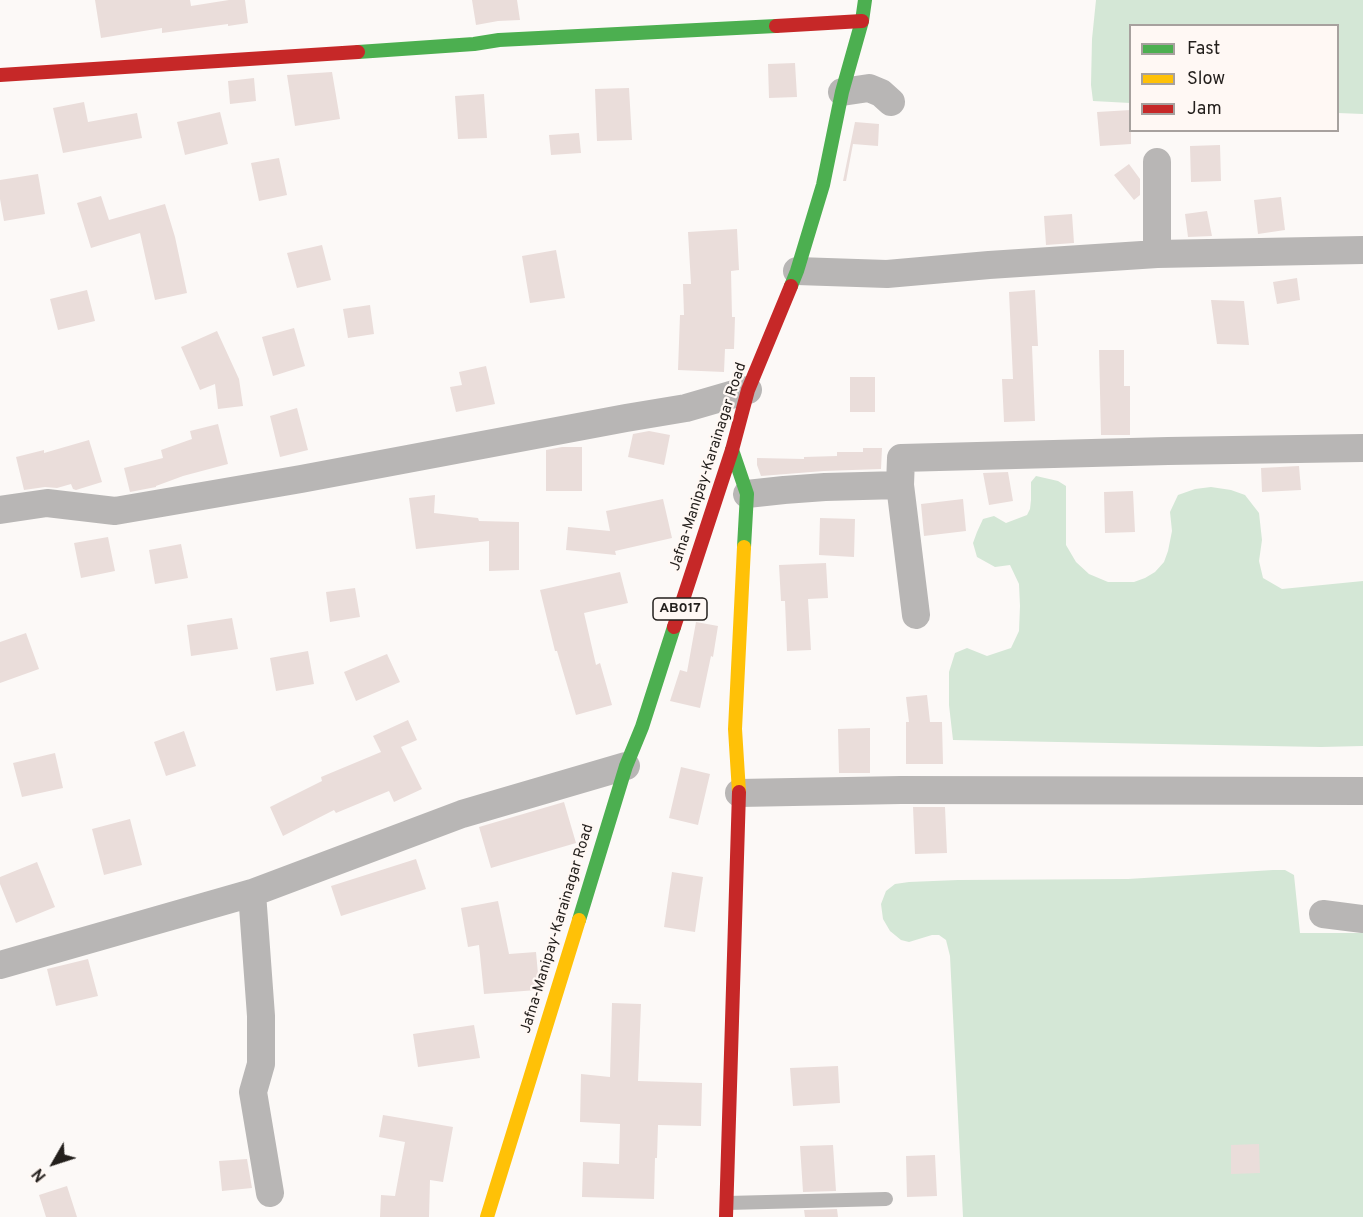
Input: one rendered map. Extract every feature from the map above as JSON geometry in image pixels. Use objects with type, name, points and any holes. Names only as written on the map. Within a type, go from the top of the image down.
[{"type":"street","name":"Jafna-Manipay-Karainagar Road","points":[[487,1217],[626,766],[642,728],[732,450],[748,390],[798,271],[823,185],[865,0]]},
{"type":"street","points":[[0,75],[430,47],[500,40],[862,21]]},
{"type":"street","points":[[843,92],[869,88],[882,93],[891,102]]},
{"type":"street","points":[[1157,162],[1157,254]]},
{"type":"street","points":[[798,271],[887,274],[1157,254],[1363,250]]},
{"type":"street","points":[[0,510],[47,502],[115,511],[686,408],[748,390]]},
{"type":"street","points":[[916,615],[900,485],[902,458],[1363,448]]},
{"type":"street","points":[[726,1210],[740,793],[735,729],[747,494],[732,450]]},
{"type":"street","points":[[747,494],[784,490],[900,485]]},
{"type":"street","points":[[1,961],[252,893],[462,814],[626,766]]},
{"type":"street","points":[[740,793],[901,790],[1363,791]]},
{"type":"street","points":[[252,893],[261,1016],[261,1064],[253,1092],[270,1193]]},
{"type":"street","points":[[1323,914],[1363,919]]},
{"type":"lane","points":[[726,1210],[886,1199]]},
{"type":"green space","points":[[1096,0],[1363,0],[1363,114],[1339,113],[1339,24],[1129,24],[1129,103],[1093,101],[1092,39]]},
{"type":"green space","points":[[1036,476],[1058,481],[1066,486],[1066,545],[1076,562],[1089,574],[1108,582],[1134,582],[1155,572],[1164,562],[1168,551],[1172,531],[1170,512],[1178,495],[1195,489],[1211,487],[1245,495],[1259,513],[1262,540],[1259,561],[1263,578],[1282,589],[1363,581],[1363,746],[953,740],[949,705],[949,672],[955,653],[967,648],[987,656],[1011,648],[1019,631],[1019,584],[1010,565],[995,567],[977,557],[973,543],[983,519],[994,516],[1006,523],[1027,515],[1030,509],[1031,482]]},
{"type":"green space","points":[[1285,870],[1294,875],[1300,933],[1363,933],[1363,1217],[963,1217],[950,956],[946,940],[939,935],[909,942],[901,940],[890,931],[883,919],[881,904],[886,891],[895,884],[909,882],[1128,879]]},
{"type":"building","points":[[95,0],[190,0],[191,6],[245,0],[248,23],[162,33],[162,28],[101,38]]},
{"type":"building","points":[[472,0],[517,0],[520,20],[476,25]]},
{"type":"building","points":[[795,63],[797,97],[769,98],[768,64]]},
{"type":"building","points":[[332,72],[340,119],[295,126],[287,75]]},
{"type":"building","points":[[254,78],[256,101],[230,104],[228,81]]},
{"type":"building","points":[[629,88],[632,140],[597,141],[595,89]]},
{"type":"building","points":[[484,94],[487,138],[458,139],[455,96]]},
{"type":"building","points":[[84,102],[88,122],[137,113],[142,138],[63,153],[53,108]]},
{"type":"building","points":[[1129,110],[1131,144],[1100,146],[1097,112]]},
{"type":"building","points":[[220,112],[228,144],[185,155],[177,122]]},
{"type":"building","points":[[855,122],[879,124],[878,146],[853,144],[846,181],[843,181]]},
{"type":"building","points":[[579,133],[581,153],[551,155],[549,135]]},
{"type":"building","points":[[1220,145],[1221,181],[1191,182],[1190,146]]},
{"type":"building","points":[[279,158],[287,195],[259,201],[251,163]]},
{"type":"building","points":[[1129,164],[1140,179],[1140,195],[1134,200],[1114,175]]},
{"type":"building","points":[[38,174],[45,214],[4,221],[0,199],[0,180]]},
{"type":"building","points":[[101,196],[109,220],[165,204],[187,293],[155,300],[140,233],[91,248],[77,203]]},
{"type":"building","points":[[1281,197],[1285,230],[1258,234],[1254,200]]},
{"type":"building","points":[[1207,211],[1212,236],[1188,237],[1185,214]]},
{"type":"building","points":[[1072,214],[1074,243],[1046,245],[1044,216]]},
{"type":"building","points":[[737,229],[739,270],[731,271],[732,317],[735,317],[734,349],[725,349],[724,372],[678,370],[680,315],[684,315],[683,284],[691,284],[688,232]]},
{"type":"building","points":[[322,245],[331,280],[297,288],[287,253]]},
{"type":"building","points":[[556,250],[565,298],[530,303],[522,256]]},
{"type":"building","points":[[1297,278],[1300,300],[1277,304],[1273,282]]},
{"type":"building","points":[[87,290],[95,321],[58,330],[50,299]]},
{"type":"building","points":[[1035,290],[1038,346],[1032,346],[1035,421],[1004,422],[1002,379],[1013,379],[1009,292]]},
{"type":"building","points":[[1211,300],[1244,301],[1249,345],[1217,344]]},
{"type":"building","points":[[370,305],[374,334],[348,338],[343,309]]},
{"type":"building","points":[[294,328],[305,366],[273,376],[262,337]]},
{"type":"building","points":[[217,331],[239,379],[243,406],[218,409],[215,384],[200,390],[181,347]]},
{"type":"building","points":[[1099,350],[1124,350],[1124,386],[1130,386],[1130,435],[1101,435]]},
{"type":"building","points":[[486,366],[495,404],[456,412],[450,387],[462,385],[459,372]]},
{"type":"building","points":[[850,377],[875,377],[875,412],[850,412]]},
{"type":"building","points":[[297,408],[308,450],[280,457],[270,416]]},
{"type":"building","points":[[218,424],[228,464],[183,476],[156,487],[130,492],[124,468],[163,458],[161,450],[192,439],[190,431]]},
{"type":"building","points":[[649,431],[670,435],[664,465],[628,457],[633,434]]},
{"type":"building","points":[[89,440],[102,482],[76,490],[71,484],[57,488],[24,490],[16,457],[44,450],[44,453]]},
{"type":"building","points":[[582,447],[582,491],[546,491],[546,450]]},
{"type":"building","points":[[863,448],[882,448],[881,469],[761,476],[757,465],[757,458],[804,459],[804,457],[837,456],[837,452],[863,452]]},
{"type":"building","points":[[1299,466],[1301,490],[1262,492],[1261,468]]},
{"type":"building","points":[[1008,472],[1013,501],[989,505],[983,473]]},
{"type":"building","points":[[1133,491],[1135,532],[1105,533],[1104,492]]},
{"type":"building","points":[[435,495],[434,513],[478,518],[479,521],[519,522],[519,570],[489,571],[489,541],[416,549],[409,498]]},
{"type":"building","points":[[663,499],[672,538],[615,551],[616,555],[566,550],[568,527],[610,531],[606,511]]},
{"type":"building","points":[[963,499],[966,531],[924,536],[921,504]]},
{"type":"building","points":[[820,518],[855,519],[854,557],[819,555]]},
{"type":"building","points":[[108,537],[115,571],[81,578],[74,543]]},
{"type":"building","points":[[181,544],[188,578],[155,584],[149,550]]},
{"type":"building","points":[[826,563],[828,598],[808,599],[811,650],[787,651],[785,601],[781,601],[779,565]]},
{"type":"building","points":[[620,572],[628,603],[584,613],[596,665],[600,663],[612,705],[576,715],[557,651],[555,651],[540,590]]},
{"type":"building","points":[[355,588],[360,617],[330,622],[326,592]]},
{"type":"building","points":[[232,618],[238,649],[191,656],[187,625]]},
{"type":"building","points":[[696,622],[718,626],[700,708],[670,701],[680,670],[687,672]]},
{"type":"building","points":[[26,633],[39,669],[0,683],[0,642]]},
{"type":"building","points":[[308,651],[314,684],[276,691],[270,658]]},
{"type":"building","points":[[387,654],[400,682],[356,701],[344,672]]},
{"type":"building","points":[[927,695],[930,722],[942,722],[943,764],[906,764],[906,722],[909,722],[906,697]]},
{"type":"building","points":[[408,720],[417,740],[401,747],[422,789],[394,802],[389,791],[336,813],[334,810],[283,836],[270,807],[322,781],[321,777],[381,752],[373,736]]},
{"type":"building","points":[[870,728],[870,773],[839,773],[838,729]]},
{"type":"building","points":[[184,731],[196,766],[166,776],[154,742]]},
{"type":"building","points":[[55,753],[63,788],[22,797],[13,763]]},
{"type":"building","points":[[681,767],[710,774],[698,825],[669,818]]},
{"type":"building","points":[[564,802],[576,843],[491,868],[479,827]]},
{"type":"building","points":[[913,807],[945,807],[947,853],[915,854]]},
{"type":"building","points":[[130,819],[142,865],[104,875],[92,829]]},
{"type":"building","points":[[416,859],[426,889],[341,916],[331,886]]},
{"type":"building","points":[[37,862],[55,907],[16,923],[0,884],[0,877]]},
{"type":"building","points":[[672,872],[703,877],[695,932],[664,927]]},
{"type":"building","points":[[498,901],[509,954],[536,952],[539,985],[537,990],[484,994],[479,945],[468,947],[461,908]]},
{"type":"building","points":[[88,959],[98,996],[56,1006],[47,969]]},
{"type":"building","points":[[612,1003],[641,1004],[638,1081],[702,1083],[701,1126],[658,1125],[654,1199],[582,1197],[583,1162],[619,1164],[620,1124],[580,1122],[581,1074],[610,1077]]},
{"type":"building","points":[[474,1025],[480,1058],[418,1067],[413,1034]]},
{"type":"building","points":[[838,1066],[840,1103],[793,1106],[790,1068]]},
{"type":"building","points":[[383,1115],[453,1127],[443,1182],[430,1180],[429,1217],[380,1217],[381,1195],[395,1196],[405,1142],[379,1137]]},
{"type":"building","points":[[1259,1144],[1260,1173],[1231,1174],[1231,1145]]},
{"type":"building","points":[[833,1145],[836,1191],[803,1192],[800,1146]]},
{"type":"building","points":[[935,1155],[937,1196],[907,1197],[906,1156]]},
{"type":"building","points":[[247,1159],[252,1188],[222,1191],[219,1161]]},
{"type":"building","points":[[67,1186],[77,1217],[46,1217],[39,1195]]},
{"type":"building","points":[[837,1209],[838,1217],[805,1217],[804,1210]]},
{"type":"traffic: fast","points":[[791,286],[823,185],[842,92],[862,21],[865,0]]},
{"type":"traffic: fast","points":[[358,52],[474,44],[499,40],[776,26]]},
{"type":"traffic: fast","points":[[732,450],[747,494],[744,547]]},
{"type":"traffic: fast","points":[[579,920],[626,766],[642,727],[674,627]]},
{"type":"traffic: slow","points":[[739,792],[735,729],[744,547]]},
{"type":"traffic: slow","points":[[487,1217],[579,920]]},
{"type":"traffic: jam","points":[[776,26],[862,21]]},
{"type":"traffic: jam","points":[[0,75],[358,52]]},
{"type":"traffic: jam","points":[[674,627],[732,450],[748,390],[791,286]]},
{"type":"traffic: jam","points":[[726,1217],[739,792]]}]
